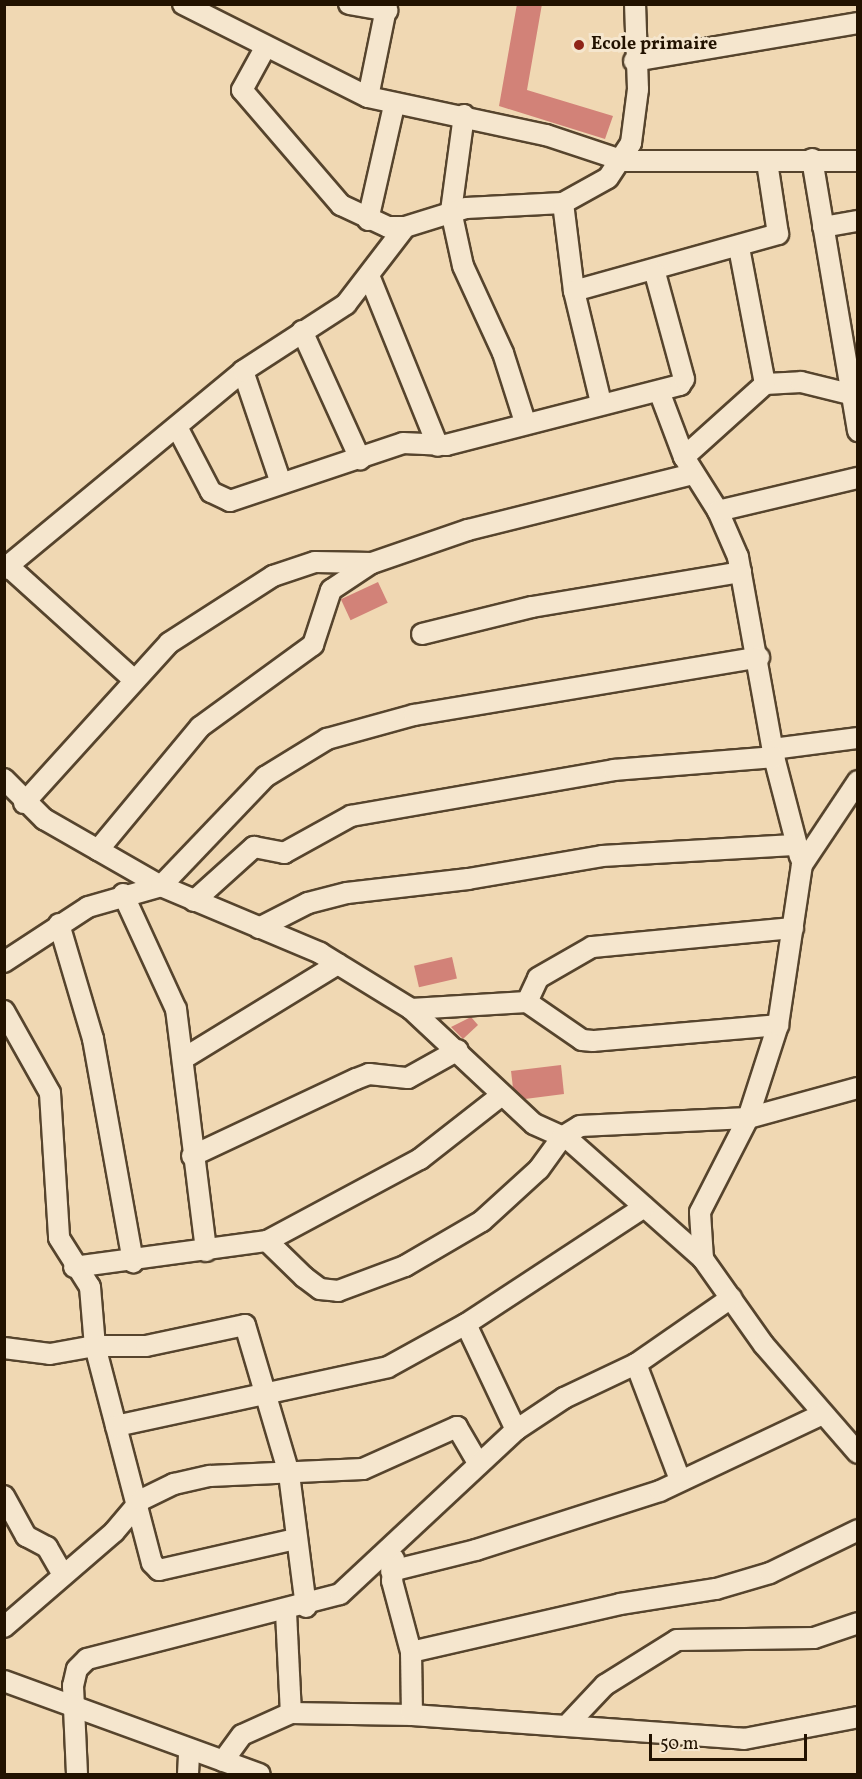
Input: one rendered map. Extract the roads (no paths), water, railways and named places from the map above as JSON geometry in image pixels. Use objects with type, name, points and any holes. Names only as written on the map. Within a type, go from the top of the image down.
[{"type":"street","points":[[183,4],[210,13],[265,48],[368,97],[394,106],[464,115],[624,161],[858,160]]},
{"type":"street","points":[[349,4],[387,8],[368,97]]},
{"type":"street","points":[[265,48],[242,90],[330,195],[368,220],[405,227],[451,212],[563,203],[588,192],[624,161],[638,90],[634,61],[635,4]]},
{"type":"street","points":[[634,61],[858,22]]},
{"type":"street","points":[[368,220],[394,106]]},
{"type":"street","points":[[464,115],[451,212],[463,266],[503,353],[525,422]]},
{"type":"street","points":[[812,159],[858,431]]},
{"type":"street","points":[[574,291],[654,273],[739,248],[781,228],[767,162]]},
{"type":"street","points":[[563,203],[574,291],[601,403]]},
{"type":"street","points":[[823,227],[858,221]]},
{"type":"street","points":[[134,680],[6,568],[178,429],[243,371],[346,304],[370,278],[405,227]]},
{"type":"street","points":[[739,248],[765,384]]},
{"type":"street","points":[[178,429],[216,497],[230,501],[360,459],[403,442],[438,446],[601,403],[658,391],[684,379],[654,273]]},
{"type":"street","points":[[370,278],[438,446]]},
{"type":"street","points":[[302,331],[360,459]]},
{"type":"street","points":[[243,371],[281,483]]},
{"type":"street","points":[[98,850],[200,727],[313,645],[331,590],[372,563],[468,530],[688,466],[765,384],[801,382],[854,397]]},
{"type":"street","points":[[658,391],[688,466],[718,511],[741,572],[759,657],[774,753],[794,845],[802,865]]},
{"type":"street","points":[[718,511],[858,478]]},
{"type":"street","points":[[24,803],[169,643],[273,576],[315,562],[372,563]]},
{"type":"street","points":[[422,634],[532,607],[741,572]]},
{"type":"street","points":[[5,960],[59,924],[123,894],[161,886],[265,777],[327,739],[414,716],[759,657]]},
{"type":"street","points":[[194,901],[254,847],[284,853],[351,816],[614,770],[774,753],[858,738]]},
{"type":"street","points":[[4,779],[24,803],[98,850],[161,886],[339,964],[411,1009],[458,1050],[534,1124],[562,1137],[703,1259],[823,1414],[858,1453]]},
{"type":"street","points":[[703,1259],[700,1212],[748,1118],[778,1025],[802,865],[858,781]]},
{"type":"street","points":[[259,928],[308,903],[347,893],[468,879],[602,856],[794,845]]},
{"type":"street","points":[[123,894],[170,987],[186,1057],[192,1156],[206,1251]]},
{"type":"street","points":[[59,924],[93,1040],[133,1262]]},
{"type":"street","points":[[527,1002],[538,978],[592,947],[793,928]]},
{"type":"street","points":[[186,1057],[339,964]]},
{"type":"street","points":[[411,1009],[527,1002],[582,1040],[778,1025]]},
{"type":"street","points":[[4,1011],[51,1093],[59,1238],[74,1268],[90,1287],[94,1346],[135,1508],[152,1563],[159,1570],[296,1539]]},
{"type":"street","points":[[192,1156],[356,1079],[369,1074],[408,1078],[458,1050]]},
{"type":"street","points":[[267,1241],[312,1283],[338,1291],[405,1266],[482,1221],[532,1176],[562,1137],[593,1122],[748,1118],[858,1088]]},
{"type":"street","points":[[74,1268],[133,1262],[267,1241],[420,1159],[502,1095]]},
{"type":"street","points":[[116,1426],[270,1396],[388,1367],[466,1324],[644,1207]]},
{"type":"street","points":[[77,1774],[72,1704],[77,1669],[87,1659],[306,1607],[340,1594],[516,1430],[564,1398],[636,1364],[731,1298]]},
{"type":"street","points":[[466,1324],[516,1430]]},
{"type":"street","points":[[4,1348],[50,1354],[94,1346],[146,1347],[245,1325],[270,1396],[289,1474],[306,1607]]},
{"type":"street","points":[[636,1364],[680,1480]]},
{"type":"street","points":[[392,1571],[476,1550],[660,1491],[823,1414]]},
{"type":"street","points":[[4,1627],[153,1491],[210,1476],[363,1469],[457,1427],[478,1463]]},
{"type":"street","points":[[4,1496],[26,1536],[47,1547],[63,1575]]},
{"type":"street","points":[[411,1652],[620,1604],[716,1589],[770,1573],[858,1530]]},
{"type":"street","points":[[398,1542],[392,1571],[411,1652],[412,1715]]},
{"type":"street","points":[[286,1612],[291,1713]]},
{"type":"street","points":[[570,1722],[605,1685],[677,1640],[814,1638],[858,1623]]},
{"type":"street","points":[[4,1681],[72,1704],[189,1752],[260,1774]]},
{"type":"street","points":[[223,1761],[242,1735],[291,1713],[412,1715],[570,1722],[744,1739],[858,1717]]},
{"type":"street","points":[[188,1774],[189,1752]]},
{"type":"place","name":"Ecole primaire","points":[[579,45]]}]
